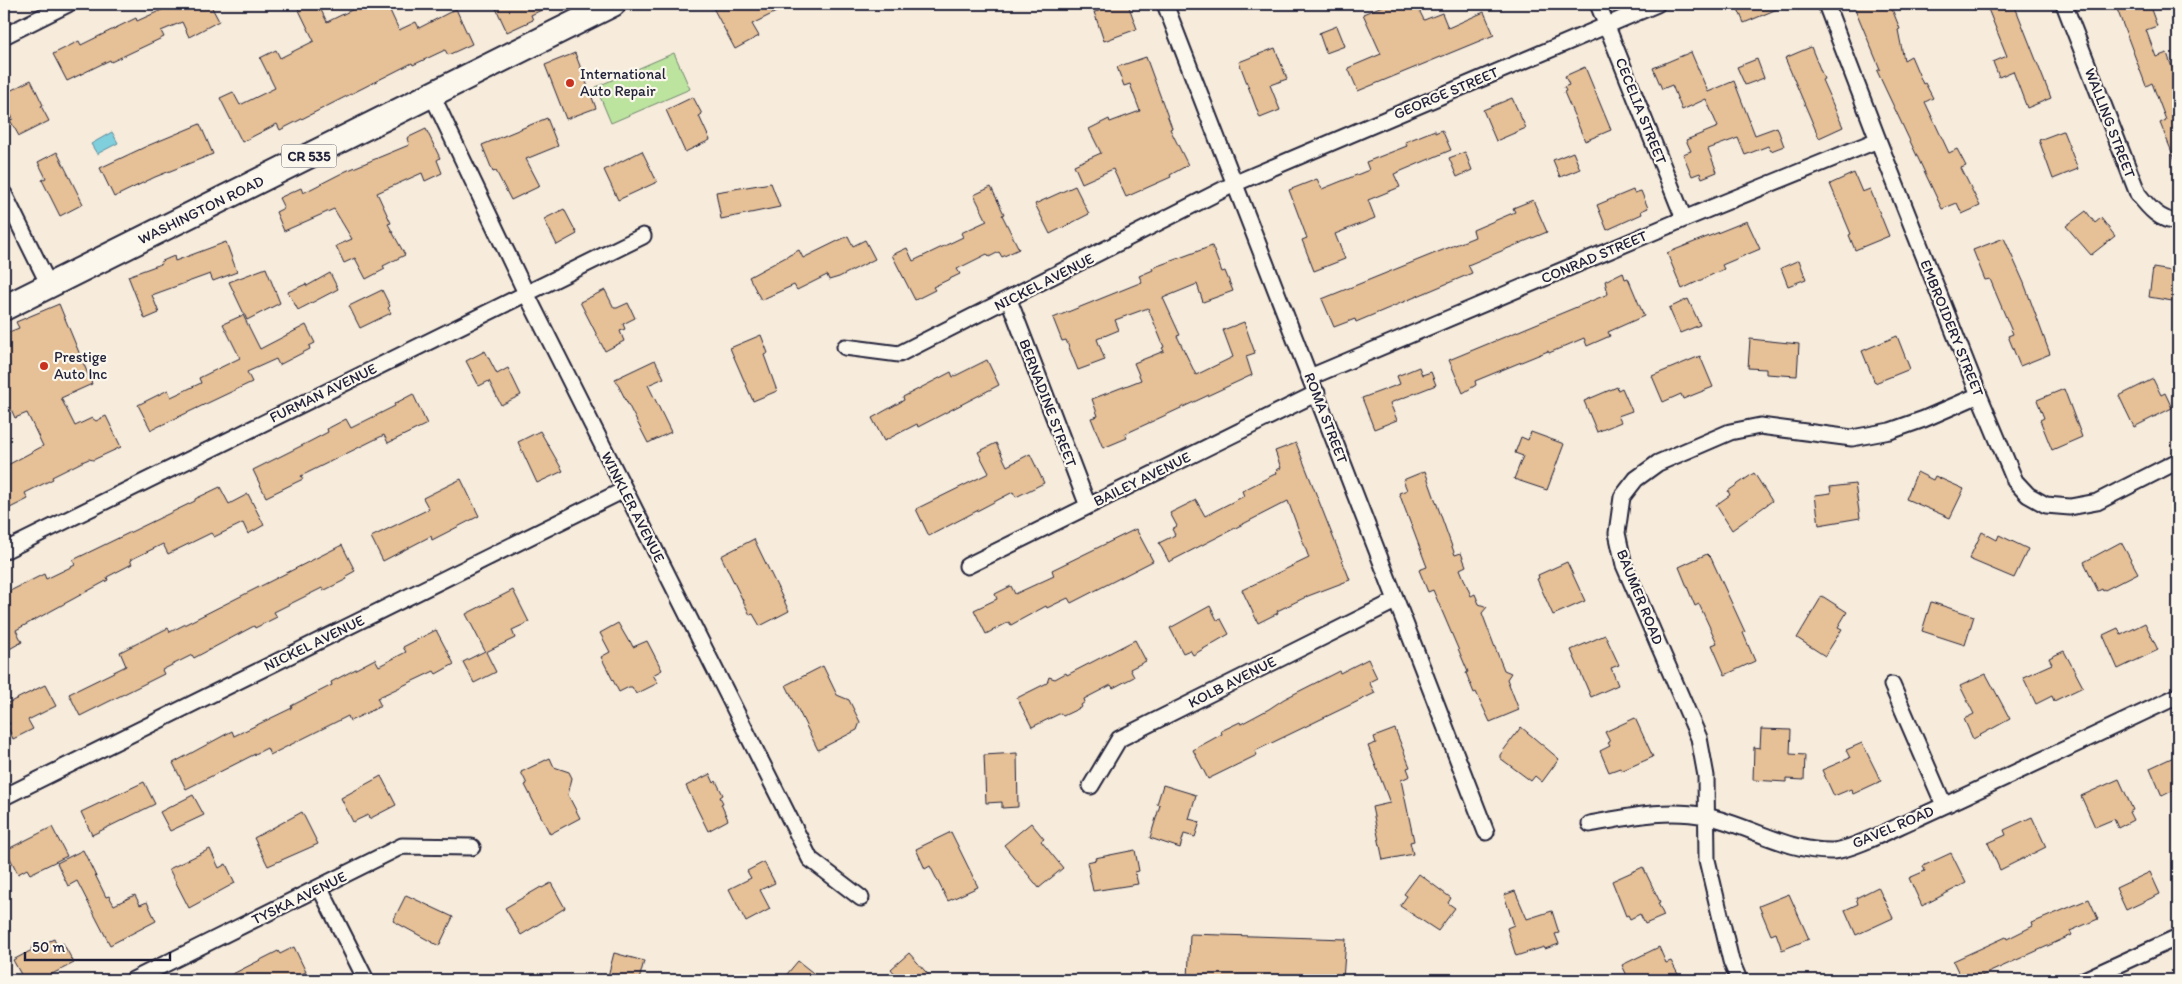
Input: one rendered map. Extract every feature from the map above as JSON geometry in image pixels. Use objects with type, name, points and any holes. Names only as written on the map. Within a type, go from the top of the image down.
[{"type":"main road","name":"WASHINGTON ROAD","points":[[4,308],[613,4]]},
{"type":"street","points":[[4,36],[68,4]]},
{"type":"street","name":"ROMA STREET","points":[[1165,4],[1317,393],[1394,601],[1486,832]]},
{"type":"street","name":"CECELIA STREET","points":[[1598,4],[1684,219]]},
{"type":"street","name":"GEORGE STREET","points":[[1236,183],[1606,24],[1657,4]]},
{"type":"street","name":"EMBROIDERY STREET","points":[[1826,4],[1979,396],[2015,480],[2028,495],[2046,505],[2070,507],[2097,502],[2178,461]]},
{"type":"street","name":"WALLING STREET","points":[[2064,4],[2138,194],[2150,209],[2168,221],[2178,222]]},
{"type":"street","name":"WINKLER AVENUE","points":[[432,94],[526,293],[810,859],[861,898]]},
{"type":"street","name":"CONRAD STREET","points":[[1310,376],[1878,140]]},
{"type":"street","name":"NICKEL AVENUE","points":[[845,347],[899,354],[1009,300],[1236,183]]},
{"type":"street","points":[[4,194],[49,285]]},
{"type":"street","name":"FURMAN AVENUE","points":[[4,551],[644,236]]},
{"type":"street","name":"BERNADINE STREET","points":[[1009,300],[1088,506]]},
{"type":"street","name":"BAILEY AVENUE","points":[[967,566],[1317,393]]},
{"type":"street","name":"BAUMER ROAD","points":[[1739,980],[1731,961],[1706,860],[1706,776],[1699,738],[1624,565],[1617,533],[1622,497],[1636,479],[1658,463],[1730,432],[1760,426],[1852,438],[1890,431],[1979,396]]},
{"type":"street","name":"NICKEL AVENUE","points":[[4,797],[624,490]]},
{"type":"street","name":"KOLB AVENUE","points":[[1091,786],[1119,739],[1394,601]]},
{"type":"street","points":[[1892,685],[1944,806]]},
{"type":"street","name":"GAVEL ROAD","points":[[1590,824],[1654,813],[1680,812],[1707,816],[1803,850],[1835,851],[1866,840],[1944,806],[2178,696]]},
{"type":"street","name":"TYSKA AVENUE","points":[[133,980],[402,846],[472,847]]},
{"type":"street","points":[[320,888],[366,980]]},
{"type":"street","points":[[2084,980],[2178,937]]},
{"type":"green space","points":[[674,53],[690,89],[611,123],[596,87]]},
{"type":"water","points":[[112,132],[118,143],[97,154],[91,144]]},
{"type":"building","points":[[175,4],[210,4],[219,21],[189,37],[182,22],[161,31],[164,37],[67,81],[53,54],[79,41],[81,45],[136,18],[137,21]]},
{"type":"building","points":[[296,4],[318,4],[327,22],[364,4],[387,4],[399,30],[416,22],[419,28],[456,9],[472,44],[448,55],[445,50],[413,65],[412,63],[280,130],[277,124],[242,142],[220,98],[233,92],[240,105],[275,88],[260,58],[276,50],[280,58],[314,41]]},
{"type":"building","points":[[494,4],[554,4],[531,15],[533,20],[507,32]]},
{"type":"building","points":[[711,4],[792,4],[752,24],[759,36],[735,49]]},
{"type":"building","points":[[1097,4],[1128,4],[1137,29],[1104,41],[1094,12],[1099,11]]},
{"type":"building","points":[[1387,4],[1416,4],[1424,20],[1442,13],[1448,28],[1484,12],[1494,35],[1358,91],[1348,68],[1381,54],[1363,14]]},
{"type":"building","points":[[1736,4],[1789,4],[1744,23]]},
{"type":"building","points":[[1853,4],[1890,4],[1900,29],[1898,30],[1904,60],[1911,56],[1923,84],[1925,83],[1933,98],[1925,102],[1949,153],[1957,149],[1966,166],[1961,168],[1980,206],[1962,214],[1957,203],[1942,209],[1877,71],[1880,69]]},
{"type":"building","points":[[1986,4],[2014,4],[2051,98],[2027,108],[2013,71],[1999,77],[1993,62],[2007,56]]},
{"type":"building","points":[[2131,4],[2149,4],[2157,26],[2146,30],[2156,57],[2167,53],[2174,73],[2178,71],[2178,167],[2160,123],[2166,120],[2152,83],[2146,86],[2117,9]]},
{"type":"building","points":[[1337,26],[1345,46],[1326,53],[1319,33]]},
{"type":"building","points":[[1811,47],[1824,79],[1822,80],[1843,127],[1819,138],[1785,58]]},
{"type":"building","points":[[1275,48],[1287,79],[1270,85],[1280,110],[1260,118],[1239,62]]},
{"type":"building","points":[[1691,52],[1708,92],[1734,81],[1755,135],[1777,127],[1784,146],[1771,151],[1768,146],[1745,155],[1738,138],[1708,149],[1717,172],[1702,178],[1700,173],[1692,176],[1683,154],[1691,151],[1686,140],[1718,127],[1706,99],[1682,110],[1672,85],[1662,89],[1653,68]]},
{"type":"building","name":"International Auto Repair","points":[[575,53],[596,108],[566,119],[545,65]]},
{"type":"building","points":[[1146,57],[1172,128],[1170,129],[1188,165],[1170,175],[1171,177],[1126,197],[1113,169],[1082,183],[1074,165],[1101,153],[1089,129],[1109,119],[1110,122],[1140,111],[1130,84],[1124,86],[1117,67]]},
{"type":"building","points":[[1757,59],[1764,78],[1745,85],[1737,67]]},
{"type":"building","points":[[1585,67],[1611,130],[1585,141],[1564,92],[1566,91],[1564,87],[1569,85],[1565,76]]},
{"type":"building","points":[[31,80],[49,121],[19,136],[10,120],[13,119],[4,101],[4,94]]},
{"type":"building","points":[[693,97],[702,114],[699,116],[710,140],[685,152],[666,110]]},
{"type":"building","points":[[1512,98],[1526,128],[1496,141],[1483,110]]},
{"type":"building","points":[[547,118],[558,146],[526,159],[540,186],[511,200],[496,171],[493,172],[482,145]]},
{"type":"building","points":[[200,124],[213,154],[155,177],[114,197],[100,168]]},
{"type":"building","points":[[426,129],[440,158],[437,160],[442,173],[425,181],[422,173],[377,193],[391,223],[388,224],[405,255],[383,266],[385,269],[366,279],[355,258],[344,263],[336,246],[352,239],[334,209],[284,231],[276,212],[284,208],[279,198],[301,188],[303,193],[346,171],[409,145],[407,138]]},
{"type":"building","points":[[1435,130],[1435,133],[1442,130],[1451,150],[1394,174],[1400,187],[1368,200],[1375,218],[1335,234],[1345,259],[1314,271],[1302,240],[1307,238],[1289,190],[1317,179],[1322,189],[1369,170],[1366,162],[1407,146],[1405,142]]},
{"type":"building","points":[[2063,131],[2078,169],[2053,179],[2039,140]]},
{"type":"building","points":[[642,151],[657,182],[618,200],[604,170]]},
{"type":"building","points":[[57,152],[83,204],[60,216],[42,180],[46,178],[38,162]]},
{"type":"building","points":[[1465,152],[1472,170],[1457,177],[1449,158]]},
{"type":"building","points":[[1573,152],[1580,169],[1560,177],[1553,160]]},
{"type":"building","points":[[1854,173],[1862,192],[1870,189],[1889,236],[1855,250],[1849,235],[1851,234],[1830,184]]},
{"type":"building","points":[[771,183],[780,207],[721,219],[716,192]]},
{"type":"building","points":[[1075,186],[1089,214],[1050,234],[1035,204]]},
{"type":"building","points":[[991,187],[1019,249],[1002,257],[999,252],[989,257],[987,254],[957,269],[960,274],[933,287],[935,290],[915,300],[892,255],[907,248],[913,261],[963,237],[961,233],[987,221],[974,195]]},
{"type":"building","points":[[1633,190],[1634,193],[1641,191],[1648,208],[1641,211],[1642,214],[1607,230],[1597,205]]},
{"type":"building","points":[[1533,200],[1547,232],[1468,265],[1472,273],[1356,322],[1355,319],[1334,327],[1322,299],[1475,237],[1473,230],[1515,212],[1513,208]]},
{"type":"building","points":[[564,209],[577,234],[557,245],[544,219]]},
{"type":"building","points":[[2086,211],[2095,223],[2101,218],[2115,236],[2091,255],[2066,226]]},
{"type":"building","points":[[1747,221],[1760,249],[1722,265],[1724,269],[1682,289],[1667,253]]},
{"type":"building","points":[[848,236],[853,246],[865,240],[875,259],[839,277],[829,280],[827,275],[797,290],[794,285],[761,300],[749,277],[799,250],[803,258]]},
{"type":"building","points":[[2004,238],[2024,283],[2050,354],[2020,366],[2008,336],[2013,334],[1990,279],[1985,280],[1973,250]]},
{"type":"building","points":[[226,242],[237,272],[213,281],[210,274],[152,295],[159,313],[145,319],[128,276],[161,264],[160,262],[174,256],[175,261]]},
{"type":"building","points":[[1212,246],[1222,272],[1225,271],[1233,291],[1203,302],[1197,284],[1163,298],[1180,335],[1177,336],[1196,375],[1233,357],[1223,330],[1244,322],[1255,353],[1246,356],[1252,375],[1125,434],[1127,438],[1103,448],[1091,418],[1098,416],[1092,399],[1141,380],[1134,363],[1164,351],[1162,348],[1164,347],[1148,308],[1115,320],[1119,330],[1097,339],[1105,360],[1078,370],[1066,340],[1062,341],[1053,318],[1142,282],[1139,276],[1153,270],[1152,268]]},
{"type":"building","points":[[1799,260],[1806,279],[1788,286],[1781,268]]},
{"type":"building","points":[[266,268],[280,303],[247,320],[229,282]]},
{"type":"building","points":[[2153,268],[2178,272],[2178,302],[2149,297]]},
{"type":"building","points":[[1623,272],[1625,279],[1628,278],[1644,316],[1608,332],[1610,336],[1587,346],[1584,338],[1475,381],[1476,385],[1463,393],[1449,360],[1608,294],[1605,281]]},
{"type":"building","points":[[330,273],[338,289],[298,310],[288,292],[306,284],[307,286]]},
{"type":"building","points":[[382,290],[390,306],[388,308],[391,313],[360,328],[349,306]]},
{"type":"building","points":[[605,290],[614,308],[628,303],[635,318],[623,324],[625,329],[620,331],[624,341],[605,351],[580,302]]},
{"type":"building","points":[[1688,299],[1700,325],[1680,333],[1669,308]]},
{"type":"building","points":[[59,304],[92,384],[61,398],[75,426],[92,418],[96,421],[106,416],[121,447],[93,460],[89,459],[82,462],[52,477],[53,479],[25,493],[28,499],[4,511],[4,467],[43,446],[27,413],[15,418],[11,409],[4,412],[4,334],[19,328],[16,322]]},
{"type":"building","points":[[243,315],[260,349],[306,325],[315,343],[309,346],[310,349],[279,365],[276,359],[247,372],[252,382],[151,430],[138,405],[168,390],[171,397],[201,383],[199,378],[240,358],[223,324]]},
{"type":"building","points":[[761,335],[768,353],[764,355],[777,391],[753,401],[730,348]]},
{"type":"building","points":[[1897,336],[1910,369],[1875,383],[1862,351]]},
{"type":"building","points":[[1750,339],[1799,344],[1797,376],[1766,374],[1766,369],[1748,368]]},
{"type":"building","points":[[485,351],[497,374],[508,368],[521,395],[501,405],[489,381],[479,386],[466,361]]},
{"type":"building","points":[[1700,356],[1713,387],[1683,399],[1681,394],[1663,402],[1652,376]]},
{"type":"building","points":[[655,360],[664,378],[648,385],[671,432],[648,443],[615,379]]},
{"type":"building","points":[[987,360],[999,385],[918,427],[917,424],[884,441],[872,418],[904,400],[903,397],[951,372],[953,377]]},
{"type":"building","points":[[1419,367],[1422,375],[1431,372],[1436,385],[1390,403],[1397,420],[1374,429],[1362,398],[1400,384],[1397,376]]},
{"type":"building","points":[[2153,379],[2161,395],[2165,393],[2172,408],[2134,427],[2119,396]]},
{"type":"building","points":[[1617,387],[1618,390],[1622,388],[1632,411],[1618,416],[1621,422],[1597,432],[1584,401]]},
{"type":"building","points":[[2064,389],[2082,437],[2052,450],[2040,420],[2044,418],[2037,400]]},
{"type":"building","points":[[413,394],[427,424],[388,443],[384,435],[301,476],[303,479],[266,497],[253,470],[328,432],[327,429],[346,419],[351,428],[395,406],[394,404]]},
{"type":"building","points":[[540,431],[563,471],[537,483],[518,442]]},
{"type":"building","points":[[1531,432],[1564,444],[1547,490],[1514,479],[1523,456],[1515,453],[1521,437],[1528,440]]},
{"type":"building","points":[[996,443],[1007,466],[1030,454],[1044,483],[1016,497],[1013,492],[929,536],[916,509],[989,473],[978,452]]},
{"type":"building","points":[[1296,443],[1350,580],[1308,596],[1277,611],[1278,613],[1258,623],[1242,590],[1309,558],[1288,501],[1169,562],[1159,543],[1175,535],[1172,529],[1177,526],[1170,513],[1196,500],[1205,516],[1244,496],[1242,491],[1277,473],[1276,470],[1281,468],[1275,451]]},
{"type":"building","points":[[1425,471],[1455,555],[1461,553],[1466,566],[1460,569],[1471,596],[1475,594],[1479,604],[1487,607],[1482,613],[1504,670],[1511,673],[1507,679],[1519,710],[1490,722],[1476,692],[1474,693],[1466,673],[1468,672],[1433,590],[1428,592],[1419,570],[1427,567],[1399,493],[1407,490],[1403,480]]},
{"type":"building","points":[[1917,472],[1933,480],[1935,476],[1964,489],[1950,518],[1906,499]]},
{"type":"building","points":[[1754,473],[1772,501],[1732,530],[1716,505],[1730,495],[1728,491]]},
{"type":"building","points":[[461,479],[479,516],[432,540],[431,536],[383,561],[371,537],[429,509],[423,498]]},
{"type":"building","points":[[1855,484],[1860,518],[1819,525],[1815,495],[1831,493],[1830,487]]},
{"type":"building","points":[[220,487],[229,504],[248,494],[264,525],[248,534],[243,523],[214,537],[211,533],[168,554],[163,544],[130,560],[132,564],[107,577],[108,580],[16,630],[22,642],[4,652],[4,594],[44,574],[46,579],[75,565],[73,560]]},
{"type":"building","points":[[1136,529],[1153,561],[1071,603],[1068,598],[1047,608],[1046,606],[1011,625],[1009,622],[986,634],[974,610],[997,599],[995,594],[1011,586],[1015,594],[1054,576],[1052,570]]},
{"type":"building","points":[[1982,532],[1997,540],[1999,535],[2028,549],[2014,578],[1969,559]]},
{"type":"building","points":[[754,539],[789,611],[760,626],[753,614],[750,615],[721,556]]},
{"type":"building","points":[[2121,542],[2138,573],[2103,591],[2102,589],[2098,591],[2084,562]]},
{"type":"building","points":[[342,545],[355,571],[346,576],[347,579],[323,591],[322,588],[274,612],[277,617],[255,628],[254,626],[194,658],[192,655],[162,670],[164,674],[80,716],[69,694],[126,666],[120,652],[168,628],[170,632]]},
{"type":"building","points":[[1707,554],[1711,558],[1745,632],[1743,633],[1755,661],[1725,675],[1712,645],[1717,643],[1699,604],[1695,606],[1679,567]]},
{"type":"building","points":[[1567,562],[1585,601],[1553,615],[1537,579],[1539,578],[1538,575]]},
{"type":"building","points":[[513,590],[529,622],[512,630],[515,638],[486,652],[496,672],[474,683],[463,662],[485,651],[466,614]]},
{"type":"building","points":[[1822,596],[1847,612],[1838,627],[1842,629],[1825,656],[1797,638]]},
{"type":"building","points":[[1931,602],[1974,616],[1965,645],[1922,631]]},
{"type":"building","points":[[1210,606],[1217,620],[1221,619],[1229,634],[1193,655],[1190,650],[1183,653],[1170,628]]},
{"type":"building","points":[[618,623],[633,647],[647,641],[662,670],[653,675],[658,683],[636,694],[632,687],[619,692],[601,657],[610,652],[600,633]]},
{"type":"building","points":[[2145,623],[2158,650],[2118,669],[2103,635],[2118,628],[2121,635]]},
{"type":"building","points":[[436,630],[454,664],[436,674],[434,671],[377,698],[381,706],[350,721],[348,716],[270,755],[267,748],[186,789],[173,763],[232,731],[234,736],[292,708],[291,706],[332,685],[331,682],[375,659],[379,666],[406,652],[403,647]]},
{"type":"building","points":[[1605,635],[1619,665],[1611,668],[1618,685],[1591,697],[1571,650]]},
{"type":"building","points":[[1135,640],[1146,661],[1130,669],[1134,677],[1113,688],[1111,685],[1084,699],[1085,702],[1081,705],[1082,707],[1063,716],[1061,713],[1032,727],[1017,698],[1047,683],[1049,677],[1055,679],[1066,673],[1067,675]]},
{"type":"building","points":[[2064,651],[2083,687],[2054,701],[2052,696],[2036,704],[2023,677],[2052,664],[2049,658]]},
{"type":"building","points":[[1368,659],[1377,678],[1369,682],[1375,693],[1255,751],[1257,755],[1208,779],[1193,750],[1222,734],[1221,731],[1240,722],[1241,724],[1284,699],[1339,671],[1340,673]]},
{"type":"building","points":[[823,666],[837,695],[849,700],[860,722],[857,730],[818,750],[786,685]]},
{"type":"building","points":[[1986,674],[2010,719],[1973,739],[1964,719],[1974,714],[1960,686]]},
{"type":"building","points":[[45,685],[56,706],[28,720],[33,729],[13,739],[7,725],[10,724],[4,713],[4,705]]},
{"type":"building","points":[[1635,718],[1653,757],[1621,771],[1620,768],[1609,772],[1600,751],[1610,746],[1605,732]]},
{"type":"building","points":[[1521,727],[1559,759],[1542,782],[1535,776],[1531,781],[1500,758],[1500,755]]},
{"type":"building","points":[[1395,729],[1410,767],[1407,768],[1410,776],[1401,780],[1414,841],[1410,842],[1413,854],[1383,860],[1372,807],[1390,803],[1368,746],[1376,743],[1374,737]]},
{"type":"building","points":[[1761,729],[1791,730],[1790,754],[1805,755],[1804,780],[1786,779],[1786,782],[1753,780],[1754,747],[1760,748]]},
{"type":"building","points":[[1862,743],[1881,781],[1853,794],[1851,789],[1834,796],[1822,770],[1850,758],[1846,750]]},
{"type":"building","points":[[1017,753],[1018,807],[1002,808],[1002,802],[986,803],[984,755]]},
{"type":"building","points":[[2178,755],[2178,788],[2162,796],[2150,768]]},
{"type":"building","points":[[550,758],[554,767],[569,772],[572,778],[568,795],[580,818],[550,834],[525,785],[527,784],[521,772]]},
{"type":"building","points":[[710,774],[723,795],[720,797],[723,803],[721,804],[728,820],[708,831],[686,786]]},
{"type":"building","points":[[381,776],[396,805],[369,819],[368,815],[353,822],[341,798]]},
{"type":"building","points":[[2119,779],[2133,810],[2129,812],[2133,820],[2118,828],[2114,819],[2095,827],[2081,796]]},
{"type":"building","points":[[144,782],[155,804],[92,835],[81,812]]},
{"type":"building","points":[[1163,785],[1196,795],[1189,819],[1200,822],[1195,837],[1184,834],[1180,848],[1150,838],[1160,805],[1157,804]]},
{"type":"building","points":[[193,795],[204,815],[170,831],[160,812]]},
{"type":"building","points":[[302,812],[318,844],[268,866],[254,838]]},
{"type":"building","points":[[2032,817],[2046,847],[2000,870],[1988,843],[2006,835],[2004,830]]},
{"type":"building","points":[[1031,823],[1044,839],[1041,841],[1063,868],[1039,888],[1004,845]]},
{"type":"building","points":[[52,827],[67,856],[30,874],[27,869],[18,874],[6,850]]},
{"type":"building","points":[[951,832],[978,887],[948,901],[930,866],[925,869],[916,849]]},
{"type":"building","points":[[210,849],[219,868],[226,864],[235,883],[189,908],[169,869]]},
{"type":"building","points":[[83,850],[106,897],[109,896],[114,905],[135,895],[140,905],[147,902],[156,921],[110,945],[77,881],[68,886],[57,863]]},
{"type":"building","points":[[1135,850],[1139,871],[1135,872],[1138,884],[1093,891],[1087,862],[1096,860],[1095,858]]},
{"type":"building","points":[[1951,853],[1966,883],[1922,906],[1909,878],[1925,871],[1923,866]]},
{"type":"building","points":[[764,862],[775,883],[760,890],[770,909],[746,922],[729,889],[751,878],[747,871]]},
{"type":"building","points":[[1643,867],[1660,902],[1658,903],[1664,916],[1645,924],[1640,914],[1630,919],[1628,915],[1626,916],[1612,881]]},
{"type":"building","points":[[2150,872],[2160,894],[2126,910],[2116,888]]},
{"type":"building","points":[[1419,874],[1451,898],[1448,903],[1455,908],[1438,931],[1400,906],[1407,896],[1404,894]]},
{"type":"building","points":[[551,883],[565,908],[521,935],[505,908]]},
{"type":"building","points":[[1878,887],[1893,918],[1856,935],[1845,910],[1858,904],[1856,898]]},
{"type":"building","points":[[1515,891],[1527,919],[1552,911],[1559,933],[1555,934],[1559,944],[1516,956],[1507,928],[1514,925],[1504,895]]},
{"type":"building","points":[[1789,894],[1809,939],[1782,950],[1776,933],[1771,935],[1759,906]]},
{"type":"building","points":[[406,895],[453,917],[439,946],[393,921]]},
{"type":"building","points":[[2089,899],[2098,919],[2070,931],[2072,935],[1979,977],[1978,975],[1962,980],[1953,961],[2006,937],[2007,939],[2033,926],[2032,923]]},
{"type":"building","points":[[1190,934],[1346,939],[1343,980],[1188,980]]},
{"type":"building","points":[[54,939],[57,946],[63,943],[74,963],[40,980],[24,980],[13,960],[44,941],[45,943]]},
{"type":"building","points":[[294,947],[306,972],[289,980],[221,980],[278,951],[280,954]]},
{"type":"building","points":[[1659,947],[1666,963],[1671,961],[1681,980],[1629,980],[1622,965]]},
{"type":"building","points":[[614,953],[644,961],[639,980],[607,980]]},
{"type":"building","points":[[909,953],[933,980],[900,980],[891,969]]},
{"type":"building","points":[[798,961],[822,980],[782,980]]},
{"type":"place","name":"International Auto Repair","points":[[570,83]]},
{"type":"place","name":"Prestige Auto Inc","points":[[44,366]]}]
